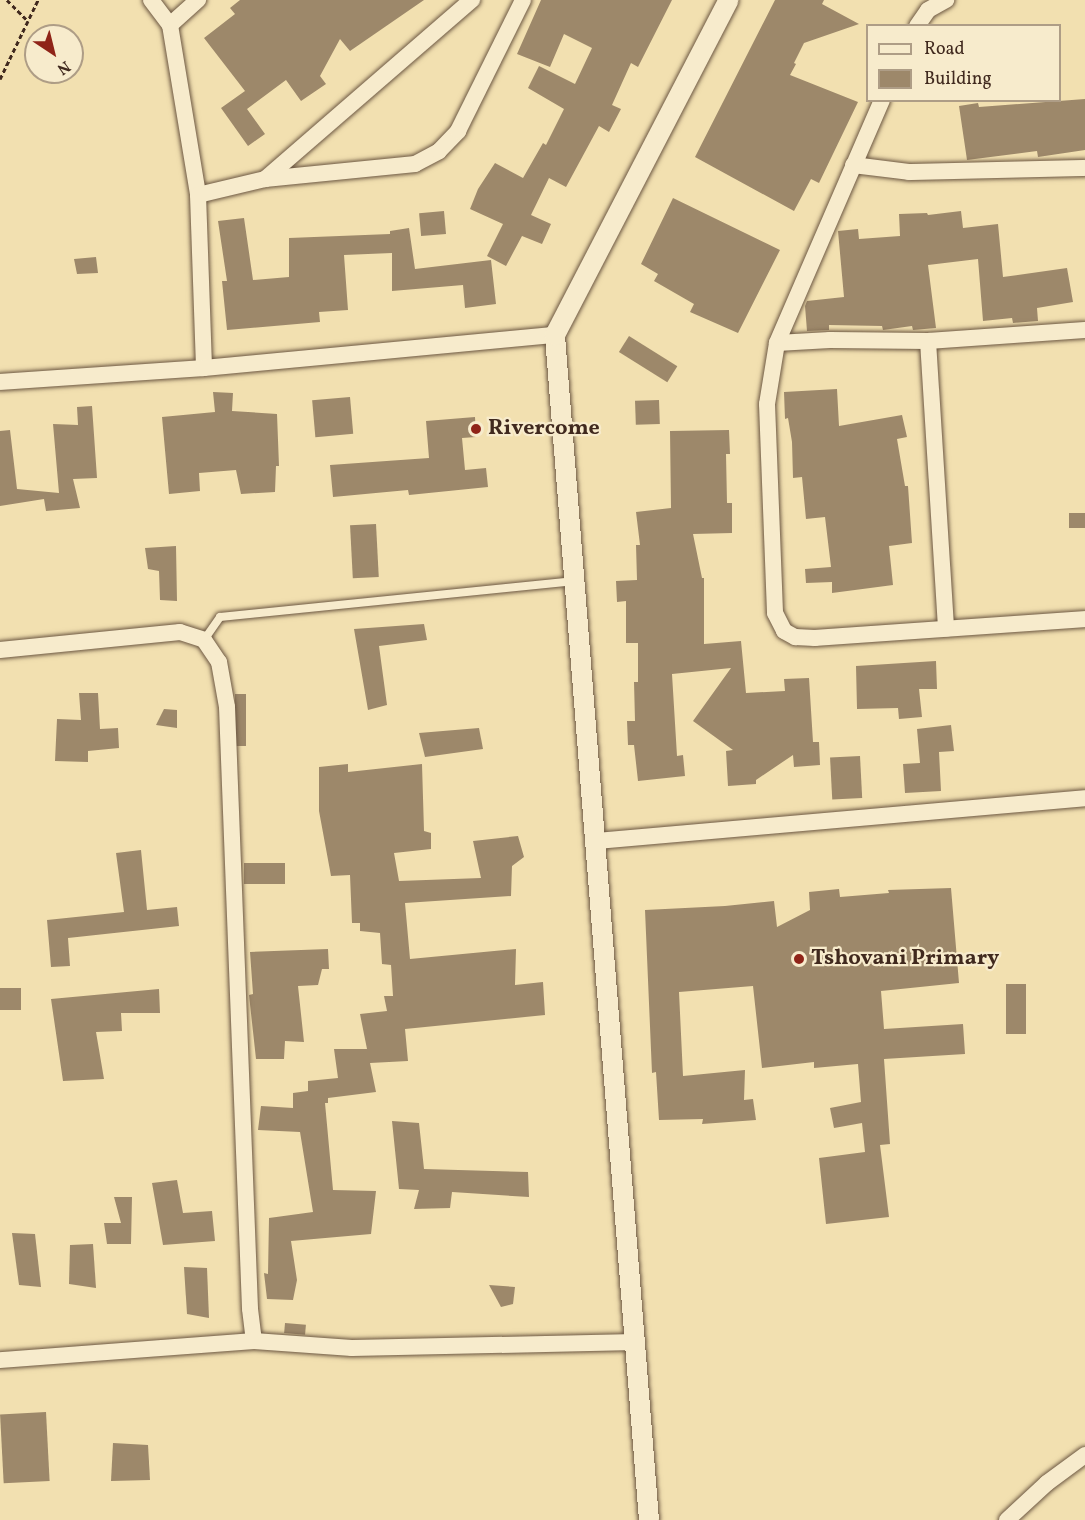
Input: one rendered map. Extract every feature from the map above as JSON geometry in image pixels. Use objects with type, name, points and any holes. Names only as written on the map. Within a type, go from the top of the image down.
[{"type":"street","points":[[151,0],[170,25],[198,195],[204,368]]},
{"type":"street","points":[[170,25],[198,0]]},
{"type":"street","points":[[265,179],[472,0]]},
{"type":"street","points":[[198,195],[265,179],[415,164],[440,151],[458,131],[523,0]]},
{"type":"street","points":[[649,1520],[555,335],[729,0]]},
{"type":"street","points":[[918,24],[928,10],[946,0]]},
{"type":"street","points":[[881,102],[777,343],[767,404],[775,613],[784,631],[795,637],[815,638],[1085,619]]},
{"type":"street","points":[[853,165],[909,172],[1085,168]]},
{"type":"street","points":[[777,343],[831,340],[928,341],[1085,330]]},
{"type":"street","points":[[0,382],[204,368],[555,335]]},
{"type":"street","points":[[928,341],[946,628]]},
{"type":"street","points":[[0,650],[180,633],[204,640],[219,662],[227,707],[249,1286],[254,1341]]},
{"type":"street","points":[[596,841],[1085,798]]},
{"type":"street","points":[[0,1360],[254,1341],[352,1348],[636,1342]]},
{"type":"street","points":[[1007,1520],[1047,1483],[1085,1455]]},
{"type":"lane","points":[[204,640],[220,617],[575,581]]},
{"type":"path","points":[[7,0],[28,21]]},
{"type":"path","points":[[0,79],[38,0]]},
{"type":"building","points":[[240,0],[424,0],[350,51],[340,39],[320,76],[326,84],[301,101],[286,80],[247,109],[265,134],[248,146],[221,108],[245,91],[204,38],[235,14],[230,8]]},
{"type":"building","points":[[541,0],[672,0],[638,67],[631,63],[612,105],[621,109],[609,132],[599,126],[566,187],[549,178],[531,215],[551,224],[542,244],[522,236],[506,266],[487,256],[503,224],[470,209],[478,189],[495,163],[523,178],[543,143],[546,145],[564,109],[528,88],[539,66],[575,84],[592,48],[564,34],[550,67],[517,54]]},
{"type":"building","points":[[775,0],[824,0],[822,4],[859,24],[804,43],[794,63],[796,64],[790,75],[858,102],[819,183],[811,179],[794,211],[695,157]]},
{"type":"building","points":[[1085,99],[1085,150],[1038,157],[1037,151],[967,160],[959,106],[978,103],[979,107]]},
{"type":"building","points":[[673,198],[780,250],[738,333],[690,312],[694,304],[654,281],[658,274],[641,264]]},
{"type":"building","points":[[444,211],[446,234],[421,236],[419,213]]},
{"type":"building","points":[[961,211],[963,228],[998,224],[1003,277],[1067,268],[1073,302],[1037,308],[1038,321],[1013,323],[1012,318],[983,321],[978,259],[928,265],[936,328],[913,330],[912,326],[883,330],[882,326],[829,325],[829,330],[807,331],[805,306],[807,301],[844,297],[838,231],[858,229],[859,239],[900,236],[899,214],[927,213],[928,215]]},
{"type":"building","points":[[244,218],[253,280],[289,277],[289,238],[390,234],[390,231],[409,228],[415,269],[491,260],[496,304],[465,308],[463,285],[392,291],[392,253],[344,255],[348,310],[319,312],[320,322],[227,330],[222,281],[227,281],[218,221]]},
{"type":"building","points":[[96,257],[98,273],[77,274],[74,259]]},
{"type":"building","points":[[629,336],[677,366],[667,382],[619,352]]},
{"type":"building","points":[[837,389],[839,426],[902,415],[907,437],[897,439],[905,486],[908,486],[912,543],[889,546],[893,585],[832,593],[832,582],[806,583],[805,569],[831,567],[825,517],[806,519],[802,477],[793,478],[792,442],[788,418],[785,419],[784,392]]},
{"type":"building","points":[[213,392],[233,393],[232,411],[277,414],[279,466],[276,466],[275,492],[241,494],[236,470],[199,473],[200,491],[169,494],[162,417],[215,412]]},
{"type":"building","points":[[350,397],[353,434],[315,437],[312,400]]},
{"type":"building","points":[[659,400],[660,424],[636,425],[635,401]]},
{"type":"building","points":[[92,406],[97,478],[73,479],[80,508],[46,511],[44,499],[0,506],[0,431],[10,430],[17,489],[59,493],[53,424],[78,425],[77,407]]},
{"type":"building","points":[[475,417],[476,437],[462,438],[465,470],[486,468],[488,487],[409,495],[408,490],[333,497],[330,465],[429,458],[426,421]]},
{"type":"building","points":[[729,430],[730,454],[726,454],[727,503],[732,503],[732,533],[693,534],[702,578],[704,578],[704,644],[741,641],[746,693],[785,691],[784,679],[809,678],[813,742],[819,742],[820,765],[794,767],[793,755],[756,780],[756,784],[728,786],[726,751],[733,750],[693,721],[731,668],[672,674],[677,756],[683,755],[685,776],[638,781],[634,745],[628,745],[627,721],[635,721],[634,682],[638,682],[638,643],[626,643],[626,601],[617,602],[616,581],[637,580],[636,545],[640,545],[636,512],[671,508],[670,431]]},
{"type":"building","points":[[1069,513],[1085,513],[1085,528],[1069,528]]},
{"type":"building","points":[[376,524],[379,577],[353,578],[350,525]]},
{"type":"building","points":[[176,546],[177,601],[160,600],[159,571],[148,569],[145,548]]},
{"type":"building","points":[[424,624],[427,640],[379,646],[387,705],[368,710],[354,629]]},
{"type":"building","points":[[936,661],[937,689],[919,689],[922,717],[899,719],[898,708],[857,709],[856,666]]},
{"type":"building","points":[[79,693],[98,693],[100,729],[118,728],[119,748],[88,751],[88,762],[55,761],[57,719],[81,720]]},
{"type":"building","points":[[235,694],[246,694],[246,746],[235,746]]},
{"type":"building","points":[[164,709],[177,710],[177,728],[156,725]]},
{"type":"building","points":[[951,725],[954,751],[939,752],[941,791],[905,793],[903,764],[920,763],[917,729]]},
{"type":"building","points":[[479,728],[483,749],[425,757],[419,733]]},
{"type":"building","points":[[860,756],[862,798],[832,800],[830,758]]},
{"type":"building","points":[[348,764],[348,772],[422,764],[424,831],[431,833],[431,849],[394,853],[399,881],[481,878],[473,841],[518,836],[524,857],[512,866],[511,896],[405,903],[410,959],[516,949],[515,985],[543,982],[545,1015],[405,1029],[408,1061],[370,1063],[376,1092],[328,1098],[328,1103],[325,1103],[333,1190],[376,1191],[371,1234],[291,1241],[297,1280],[293,1300],[267,1299],[264,1273],[268,1274],[269,1218],[313,1212],[300,1132],[258,1130],[261,1106],[293,1108],[293,1093],[308,1091],[308,1081],[338,1078],[334,1049],[367,1049],[360,1014],[387,1011],[384,996],[393,996],[391,965],[382,964],[380,933],[360,931],[360,923],[352,923],[350,875],[331,876],[319,811],[319,767]]},
{"type":"building","points":[[141,850],[147,910],[177,907],[179,926],[68,938],[70,966],[51,967],[47,920],[124,912],[116,853]]},
{"type":"building","points":[[244,863],[285,863],[285,884],[244,884]]},
{"type":"building","points":[[951,888],[959,983],[881,991],[884,1029],[963,1024],[965,1054],[884,1059],[890,1144],[880,1145],[889,1217],[826,1224],[819,1158],[865,1152],[862,1123],[834,1128],[830,1108],[861,1102],[858,1064],[814,1068],[814,1062],[762,1068],[753,986],[679,992],[683,1076],[745,1070],[744,1100],[753,1099],[756,1120],[702,1124],[703,1119],[659,1120],[656,1072],[652,1073],[645,910],[774,901],[777,927],[810,910],[809,892],[839,889],[840,897],[889,893],[888,890]]},
{"type":"building","points":[[328,949],[329,969],[322,969],[318,985],[298,986],[304,1042],[285,1041],[284,1059],[256,1059],[249,995],[253,994],[250,952]]},
{"type":"building","points":[[1006,984],[1026,984],[1026,1034],[1006,1034]]},
{"type":"building","points":[[0,988],[21,988],[21,1010],[0,1010]]},
{"type":"building","points":[[159,989],[160,1013],[121,1013],[122,1031],[96,1032],[104,1079],[63,1081],[51,999]]},
{"type":"building","points":[[392,1121],[419,1123],[424,1169],[528,1172],[529,1197],[452,1192],[450,1208],[414,1209],[419,1190],[399,1189]]},
{"type":"building","points":[[177,1180],[183,1213],[212,1211],[215,1241],[163,1245],[152,1183]]},
{"type":"building","points":[[114,1197],[132,1197],[131,1244],[107,1244],[104,1223],[121,1223]]},
{"type":"building","points":[[12,1233],[35,1234],[41,1287],[19,1285]]},
{"type":"building","points":[[93,1244],[96,1288],[69,1284],[70,1245]]},
{"type":"building","points":[[184,1267],[207,1268],[209,1318],[187,1314]]},
{"type":"building","points":[[489,1285],[515,1287],[513,1304],[501,1307]]},
{"type":"building","points":[[285,1323],[306,1325],[305,1335],[284,1333]]},
{"type":"building","points":[[46,1412],[50,1481],[4,1483],[0,1414]]},
{"type":"building","points":[[113,1443],[148,1445],[150,1480],[111,1481]]},
{"type":"place","name":"Rivercome","points":[[476,429]]},
{"type":"place","name":"Tshovani Primary","points":[[799,959]]}]
